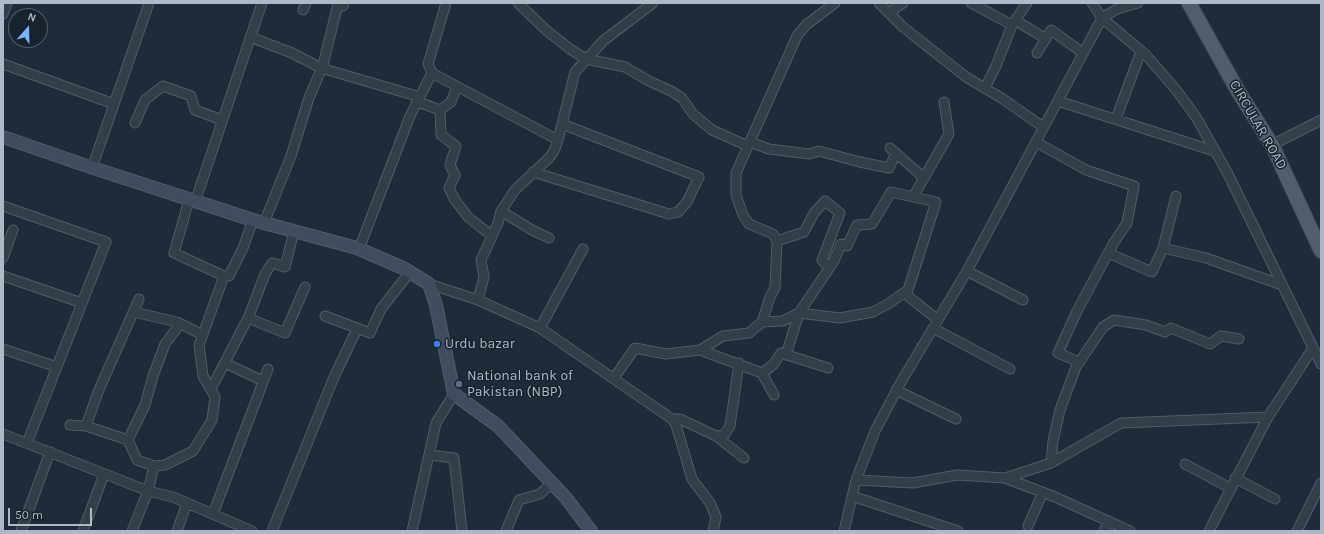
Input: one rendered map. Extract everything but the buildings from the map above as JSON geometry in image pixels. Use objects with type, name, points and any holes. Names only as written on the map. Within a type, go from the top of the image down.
[{"type":"main road","name":"CIRCULAR ROAD","points":[[1189,3],[1238,91],[1272,145],[1321,251]]},
{"type":"main road","points":[[3,137],[92,168],[258,222],[359,249],[410,272],[429,284],[436,305],[454,394],[498,426],[552,483],[591,531]]},
{"type":"street","points":[[3,14],[7,3]]},
{"type":"street","points":[[92,168],[149,3]]},
{"type":"street","points":[[262,3],[174,253],[224,276],[229,276],[291,156],[309,98],[321,68],[338,4],[343,6],[344,3]]},
{"type":"street","points":[[446,3],[428,64],[432,73],[558,140]]},
{"type":"street","points":[[518,3],[546,30],[586,59],[625,68],[682,98],[694,114],[712,130],[749,144],[769,149],[809,154],[819,151],[889,168],[893,150],[924,178]]},
{"type":"street","points":[[478,300],[484,277],[481,260],[501,211],[515,190],[549,158],[558,140],[575,72],[603,41],[653,3]]},
{"type":"street","points":[[614,378],[634,348],[666,354],[700,350],[724,336],[749,333],[762,322],[770,297],[776,288],[777,241],[773,234],[749,224],[743,215],[736,195],[736,173],[797,36],[806,25],[835,3]]},
{"type":"street","points":[[879,3],[903,27],[961,73],[1043,127]]},
{"type":"street","points":[[889,13],[903,3]]},
{"type":"street","points":[[971,3],[1046,39]]},
{"type":"street","points":[[985,88],[1013,23],[1027,3]]},
{"type":"street","points":[[1092,3],[1102,18],[1141,51],[1177,91],[1196,117],[1226,172],[1321,364]]},
{"type":"street","points":[[844,531],[856,480],[875,431],[896,390],[967,271],[1102,18],[1117,9],[1138,3]]},
{"type":"street","points":[[1037,53],[1051,30],[1083,53]]},
{"type":"street","points":[[250,37],[292,53],[321,68],[419,99],[440,110]]},
{"type":"street","points":[[1116,119],[1141,51]]},
{"type":"street","points":[[3,64],[114,104]]},
{"type":"street","points":[[359,249],[410,116],[432,73]]},
{"type":"street","points":[[135,123],[146,100],[163,86],[191,96],[196,110],[222,120]]},
{"type":"street","points":[[440,110],[451,102],[457,87]]},
{"type":"street","points":[[1058,101],[1214,151]]},
{"type":"street","points":[[913,197],[949,134],[944,102]]},
{"type":"street","points":[[440,110],[441,135],[456,146],[450,165],[455,176],[449,188],[455,200],[468,216],[492,236]]},
{"type":"street","points":[[1272,145],[1321,120]]},
{"type":"street","points":[[533,172],[669,214],[678,212],[687,202],[699,177],[562,124]]},
{"type":"street","points":[[1036,142],[1086,170],[1134,186],[1127,223],[1108,253],[1077,311],[1058,353],[1079,362]]},
{"type":"street","points":[[762,322],[784,321],[799,313],[819,317],[840,318],[867,313],[888,304],[904,293],[908,290],[936,202],[891,192],[872,224],[857,225],[846,246],[841,244],[829,268],[799,313],[786,355]]},
{"type":"street","points":[[1108,253],[1152,272],[1163,248],[1176,196]]},
{"type":"street","points":[[777,241],[804,232],[814,213],[825,201],[840,213],[822,260],[829,268]]},
{"type":"street","points":[[3,206],[106,242],[27,443]]},
{"type":"street","points":[[501,211],[532,230],[549,238]]},
{"type":"street","points":[[3,258],[14,230]]},
{"type":"street","points":[[211,389],[248,318],[272,263],[284,267],[294,231]]},
{"type":"street","points":[[1163,248],[1206,258],[1282,285]]},
{"type":"street","points":[[540,328],[583,249]]},
{"type":"street","points":[[967,271],[1023,300]]},
{"type":"street","points":[[325,316],[370,333],[381,309],[410,272]]},
{"type":"street","points":[[3,276],[82,303]]},
{"type":"street","points":[[70,425],[86,426],[128,440],[137,460],[154,466],[165,465],[193,451],[212,420],[214,397],[204,376],[199,345],[224,276]]},
{"type":"street","points":[[429,284],[478,300],[540,328],[672,419],[676,425],[692,479],[710,503],[716,517],[713,531]]},
{"type":"street","points":[[248,318],[285,332],[305,287]]},
{"type":"street","points":[[904,293],[935,324],[1010,369]]},
{"type":"street","points":[[86,426],[98,392],[139,299]]},
{"type":"street","points":[[134,312],[180,324],[203,335]]},
{"type":"street","points":[[1052,463],[1053,441],[1060,410],[1079,362],[1103,327],[1114,320],[1146,325],[1165,332],[1171,328],[1210,344],[1221,336],[1239,339]]},
{"type":"street","points":[[128,440],[145,405],[164,344],[180,324]]},
{"type":"street","points":[[272,531],[334,377],[357,329]]},
{"type":"street","points":[[1209,531],[1268,417],[1313,348]]},
{"type":"street","points":[[3,349],[57,367]]},
{"type":"street","points":[[700,350],[739,363],[762,373],[774,395]]},
{"type":"street","points":[[762,373],[774,364],[781,353],[828,368]]},
{"type":"street","points":[[225,363],[263,380]]},
{"type":"street","points":[[716,436],[724,436],[730,426],[739,363]]},
{"type":"street","points":[[213,514],[268,369]]},
{"type":"street","points":[[896,390],[956,419]]},
{"type":"street","points":[[412,531],[436,423],[454,394]]},
{"type":"street","points":[[1005,478],[1052,463],[1121,423],[1268,417]]},
{"type":"street","points":[[672,419],[680,420],[716,436],[744,458]]},
{"type":"street","points":[[3,434],[148,491],[173,497],[213,514],[242,529],[252,531]]},
{"type":"street","points":[[21,531],[50,452]]},
{"type":"street","points":[[430,455],[454,458],[462,531]]},
{"type":"street","points":[[1185,464],[1230,488]]},
{"type":"street","points":[[132,531],[148,491],[154,466]]},
{"type":"street","points":[[83,531],[104,474]]},
{"type":"street","points":[[856,480],[912,483],[957,475],[1005,478],[1043,492],[1130,531]]},
{"type":"street","points":[[1236,478],[1275,499]]},
{"type":"street","points":[[506,531],[519,500],[540,494],[552,483]]},
{"type":"street","points":[[1297,531],[1321,483]]},
{"type":"street","points":[[1028,526],[1043,492]]},
{"type":"street","points":[[852,496],[958,531]]},
{"type":"street","points":[[177,531],[187,503]]},
{"type":"street","points":[[1104,531],[1109,521]]},
{"type":"place","name":"Urdu bazar","points":[[437,344]]},
{"type":"place","name":"National bank of Pakistan (NBP)","points":[[459,384]]}]
